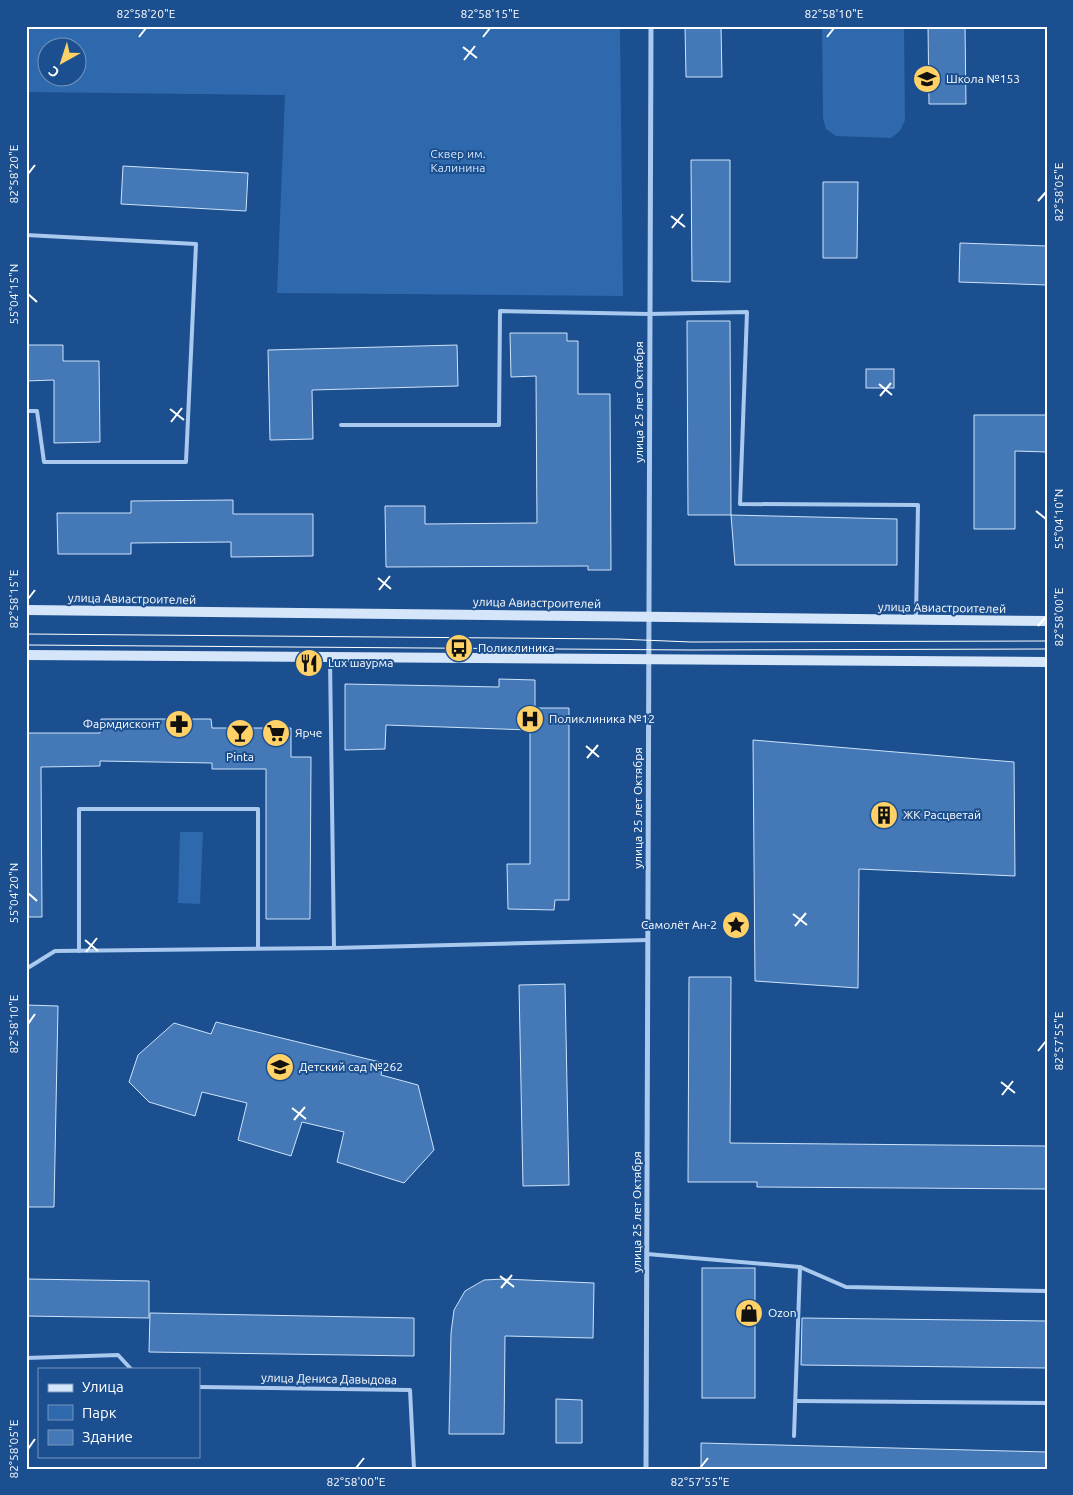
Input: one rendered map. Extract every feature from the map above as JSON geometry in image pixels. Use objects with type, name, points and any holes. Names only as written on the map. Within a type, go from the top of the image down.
[{"type":"main road","name":"улица Авиастроителей","points":[[26,610],[1047,621]]},
{"type":"main road","points":[[26,654],[1047,662]]},
{"type":"street","name":"улица 25 лет Октября","points":[[646,1469],[651,26]]},
{"type":"lane","points":[[26,235],[196,244],[186,462],[44,462],[37,411],[26,411]]},
{"type":"lane","points":[[341,425],[499,425],[500,311],[649,314],[747,312],[740,504],[918,505],[916,620]]},
{"type":"lane","points":[[330,657],[334,948]]},
{"type":"lane","points":[[79,951],[79,809],[258,809],[258,948]]},
{"type":"lane","points":[[26,969],[55,951],[334,948],[648,940]]},
{"type":"lane","points":[[647,1254],[800,1267],[846,1287],[1047,1292]]},
{"type":"lane","points":[[794,1436],[800,1267]]},
{"type":"lane","points":[[26,1358],[118,1355],[130,1368]]},
{"type":"lane","name":"улица Дениса Давыдова","points":[[200,1387],[410,1390],[414,1469]]},
{"type":"lane","points":[[796,1402],[1047,1403]]},
{"type":"green space","name":"Сквер им. Калинина","points":[[26,26],[620,26],[623,296],[277,293],[285,95],[26,92]]},
{"type":"green space","points":[[822,26],[904,26],[905,120],[900,131],[891,138],[836,136],[826,129],[823,118]]},
{"type":"green space","points":[[180,832],[203,832],[200,904],[178,903]]},
{"type":"building","points":[[685,26],[721,26],[722,77],[686,77]]},
{"type":"building","points":[[928,26],[965,26],[966,104],[929,104]]},
{"type":"building","points":[[691,160],[730,160],[730,282],[692,281]]},
{"type":"building","points":[[123,166],[248,173],[246,211],[121,204]]},
{"type":"building","points":[[823,182],[858,182],[857,258],[823,258]]},
{"type":"building","points":[[960,243],[1047,246],[1047,285],[959,282]]},
{"type":"building","points":[[687,321],[730,321],[731,515],[688,515]]},
{"type":"building","points":[[510,333],[567,333],[567,341],[578,341],[578,394],[610,394],[611,570],[588,570],[588,566],[386,567],[385,506],[425,506],[425,524],[537,523],[536,376],[511,377]]},
{"type":"building","points":[[26,345],[63,345],[63,361],[99,361],[100,442],[54,443],[54,380],[26,381]]},
{"type":"building","points":[[457,345],[458,386],[312,390],[313,439],[270,440],[268,350]]},
{"type":"building","points":[[866,369],[894,369],[894,388],[866,388]]},
{"type":"building","points":[[974,415],[1047,415],[1047,452],[1015,451],[1015,529],[974,529]]},
{"type":"building","points":[[233,500],[233,514],[313,514],[313,556],[231,557],[231,542],[131,543],[131,554],[58,554],[57,513],[131,513],[131,501]]},
{"type":"building","points":[[731,515],[897,519],[897,565],[735,565]]},
{"type":"building","points":[[499,679],[535,680],[535,708],[569,708],[569,900],[555,900],[554,910],[508,909],[507,864],[530,864],[530,730],[386,725],[385,749],[345,750],[345,684],[499,687]]},
{"type":"building","points":[[101,719],[211,719],[212,728],[291,728],[291,757],[311,757],[310,919],[266,919],[266,769],[212,769],[212,763],[100,761],[100,766],[41,767],[42,917],[26,917],[26,733],[100,733]]},
{"type":"building","name":"ЖК Расцветай","points":[[753,740],[1014,762],[1015,876],[859,869],[858,988],[755,981]]},
{"type":"building","points":[[689,977],[731,977],[730,1143],[1047,1146],[1047,1189],[757,1187],[757,1182],[688,1182]]},
{"type":"building","points":[[565,984],[569,1185],[523,1186],[519,985]]},
{"type":"building","points":[[26,1005],[58,1006],[54,1207],[26,1207]]},
{"type":"building","points":[[216,1022],[384,1063],[381,1075],[418,1085],[434,1150],[404,1183],[337,1162],[344,1132],[302,1122],[291,1156],[238,1140],[247,1103],[202,1092],[195,1116],[149,1102],[129,1082],[138,1055],[174,1023],[211,1034]]},
{"type":"building","points":[[702,1268],[755,1268],[755,1398],[702,1398]]},
{"type":"building","points":[[26,1279],[149,1281],[149,1318],[26,1316]]},
{"type":"building","points":[[504,1279],[594,1283],[593,1338],[505,1336],[504,1434],[449,1434],[451,1333],[454,1310],[465,1291],[484,1280]]},
{"type":"building","points":[[150,1313],[414,1318],[414,1356],[149,1352]]},
{"type":"building","points":[[802,1318],[1047,1321],[1047,1368],[801,1365]]},
{"type":"building","points":[[556,1399],[582,1400],[582,1443],[556,1443]]},
{"type":"building","points":[[701,1443],[1047,1452],[1047,1469],[701,1469]]},
{"type":"tram line","points":[[26,634],[618,639],[691,642],[1047,641]]},
{"type":"tram line","points":[[26,645],[690,650],[1047,649]]},
{"type":"place","name":"Школа №153","points":[[927,79]]},
{"type":"place","name":"Поликлиника","points":[[459,648]]},
{"type":"place","name":"Lux шаурма","points":[[309,663]]},
{"type":"place","name":"Поликлиника №12","points":[[530,719]]},
{"type":"place","name":"Фармдисконт","points":[[179,724]]},
{"type":"place","name":"Pinta","points":[[240,733]]},
{"type":"place","name":"Ярче","points":[[276,733]]},
{"type":"place","name":"ЖК Расцветай","points":[[884,815]]},
{"type":"place","name":"Самолёт Ан-2","points":[[736,925]]},
{"type":"place","name":"Детский сад №262","points":[[280,1067]]},
{"type":"place","name":"Ozon","points":[[749,1313]]}]
